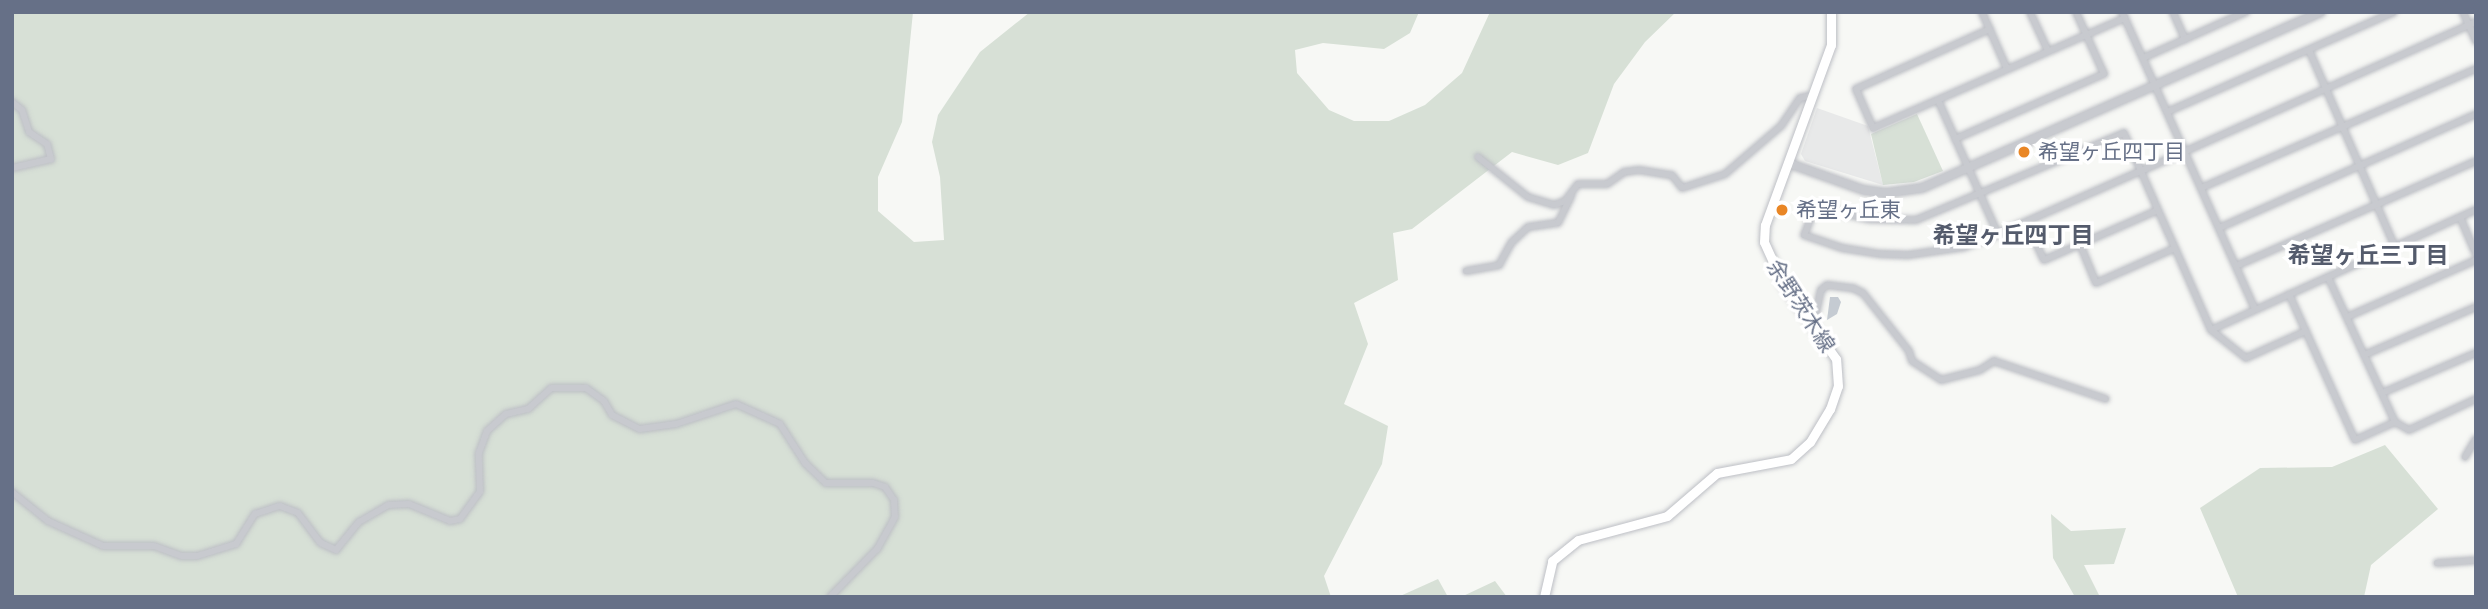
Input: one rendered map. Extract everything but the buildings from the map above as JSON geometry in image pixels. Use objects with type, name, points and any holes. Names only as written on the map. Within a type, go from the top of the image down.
[{"type":"main road","name":"余野茨木線","points":[[1544,597],[1552,561],[1578,540],[1667,516],[1717,474],[1779,464],[1801,452],[1830,409],[1838,386],[1836,359],[1783,285],[1763,242],[1835,29],[1831,12]]},
{"type":"street","points":[[1982,12],[2007,69]]},
{"type":"street","points":[[2030,12],[2048,51]]},
{"type":"street","points":[[1955,139],[2104,74],[2076,12]]},
{"type":"street","points":[[2173,12],[2185,39]]},
{"type":"street","points":[[1788,163],[1886,193],[1922,188],[2321,12]]},
{"type":"street","points":[[2167,112],[2394,12]]},
{"type":"street","points":[[2463,12],[2472,24],[2476,41]]},
{"type":"street","points":[[2143,58],[2241,13]]},
{"type":"street","points":[[1990,29],[1856,89],[1873,128],[2124,15],[2255,310]]},
{"type":"street","points":[[2306,331],[2246,358],[2211,330],[2158,209],[2141,171],[2124,133],[1938,214],[1894,222],[1815,207],[1804,235],[1842,248],[1908,255],[1964,247],[2026,222],[2141,171],[2185,151],[2472,24]]},
{"type":"street","points":[[2309,50],[2395,247]]},
{"type":"street","points":[[2201,188],[2476,68]]},
{"type":"street","points":[[1466,271],[1499,265],[1512,242],[1528,227],[1558,223],[1577,184],[1607,184],[1624,172],[1639,170],[1672,175],[1682,188],[1709,180],[1751,155],[1782,126],[1800,98],[1815,94]]},
{"type":"street","points":[[1938,100],[1998,234]]},
{"type":"street","points":[[12,102],[22,110],[29,132],[47,144],[51,159],[12,168]]},
{"type":"street","points":[[2219,228],[2476,114]]},
{"type":"street","points":[[1478,157],[1528,197],[1554,205],[1572,193]]},
{"type":"street","points":[[2236,266],[2476,161]]},
{"type":"street","points":[[2026,222],[2044,260],[2158,209]]},
{"type":"street","points":[[2211,330],[2476,210]]},
{"type":"street","points":[[2460,217],[2476,254]]},
{"type":"street","points":[[2080,244],[2096,283],[2175,248]]},
{"type":"street","points":[[2347,317],[2476,260]]},
{"type":"street","points":[[2328,277],[2395,422],[2409,430],[2476,399]]},
{"type":"street","points":[[1813,327],[1821,290],[1827,285],[1853,288],[1870,303],[1912,361],[1941,380],[1980,370],[1994,361],[2106,399]]},
{"type":"street","points":[[2290,294],[2355,440],[2395,422]]},
{"type":"street","points":[[2364,355],[2476,307]]},
{"type":"street","points":[[2382,393],[2476,353]]},
{"type":"street","points":[[12,492],[48,521],[103,546],[154,546],[181,556],[197,556],[236,544],[255,514],[279,506],[298,513],[321,543],[336,550],[359,522],[388,505],[409,504],[450,521],[460,519],[480,491],[481,443],[487,431],[506,414],[528,409],[551,388],[586,388],[604,401],[612,415],[640,429],[676,424],[724,405],[736,404],[780,424],[805,463],[826,483],[873,483],[885,487],[894,500],[895,517],[877,549],[830,597]]},
{"type":"street","points":[[2465,457],[2476,439]]},
{"type":"street","points":[[2437,563],[2476,560]]},
{"type":"shaded area","points":[[12,12],[913,12],[902,122],[878,177],[878,211],[914,242],[944,240],[940,177],[932,142],[938,115],[980,52],[1030,12],[1419,12],[1410,33],[1384,49],[1323,43],[1295,50],[1297,73],[1329,110],[1354,121],[1389,121],[1425,105],[1462,73],[1490,12],[1676,12],[1645,42],[1614,84],[1588,153],[1558,165],[1512,152],[1412,229],[1393,233],[1398,280],[1354,303],[1368,344],[1344,404],[1388,426],[1382,464],[1324,576],[1331,597],[12,597]]},
{"type":"shaded area","points":[[1817,108],[1868,126],[1883,185],[1805,161],[1801,154]]},
{"type":"shaded area","points":[[1917,114],[1943,171],[1914,182],[1883,185],[1871,134]]},
{"type":"shaded area","points":[[1830,297],[1838,297],[1841,302],[1837,314],[1827,320]]},
{"type":"shaded area","points":[[2385,445],[2438,509],[2371,565],[2364,597],[2238,597],[2200,508],[2260,468],[2332,467]]},
{"type":"shaded area","points":[[2051,514],[2071,531],[2126,528],[2114,564],[2084,565],[2100,597],[2075,597],[2053,558]]},
{"type":"shaded area","points":[[1438,579],[1448,597],[1398,597]]},
{"type":"shaded area","points":[[1495,581],[1507,597],[1461,597]]},
{"type":"place","name":"希望ヶ丘四丁目","points":[[2024,152]]},
{"type":"place","name":"希望ヶ丘東","points":[[1782,210]]},
{"type":"district","name":"希望ヶ丘四丁目","points":[[2013,235]]},
{"type":"district","name":"希望ヶ丘三丁目","points":[[2368,255]]}]
